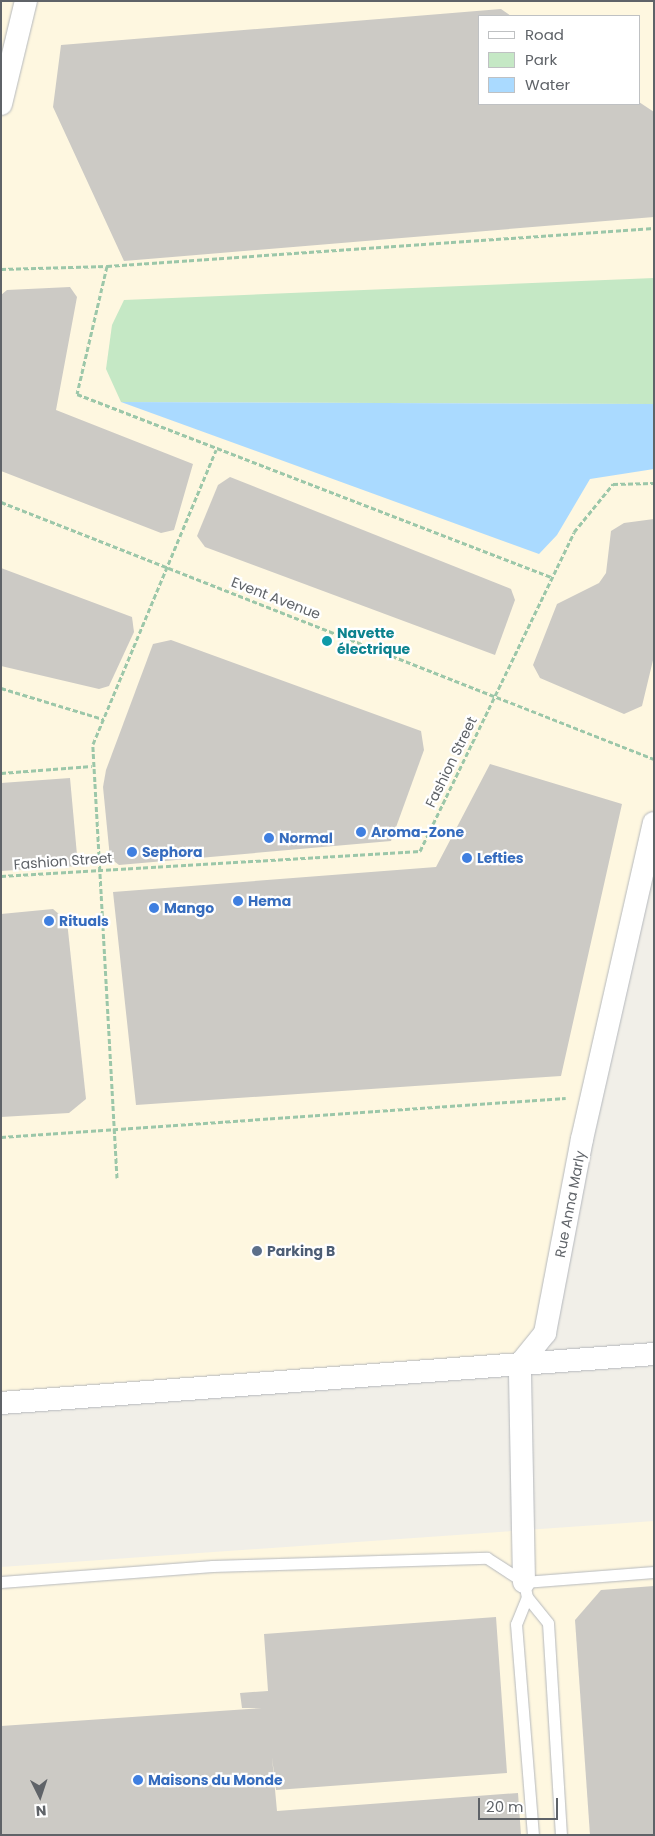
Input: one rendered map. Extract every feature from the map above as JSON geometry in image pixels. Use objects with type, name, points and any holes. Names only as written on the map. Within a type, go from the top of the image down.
[{"type":"street","points":[[1,104],[26,1]]},
{"type":"street","name":"Rue Anna Marly","points":[[520,1364],[545,1333],[592,1096],[654,824]]},
{"type":"street","points":[[1,1404],[654,1354]]},
{"type":"street","points":[[520,1364],[525,1590]]},
{"type":"lane","points":[[1,1582],[212,1566],[473,1556],[487,1558],[525,1590],[548,1622],[561,1835]]},
{"type":"lane","points":[[525,1590],[654,1572]]},
{"type":"lane","points":[[525,1590],[516,1624],[533,1835]]},
{"type":"path","points":[[1,269],[107,266],[654,228]]},
{"type":"path","points":[[107,266],[77,394],[216,450],[551,577]]},
{"type":"path","points":[[117,1178],[117,1129],[92,766],[93,744],[216,450]]},
{"type":"path","name":"Fashion Street","points":[[1,876],[420,850],[574,532],[614,484],[654,483]]},
{"type":"path","name":"Event Avenue","points":[[1,502],[654,759]]},
{"type":"path","points":[[1,688],[103,719]]},
{"type":"path","points":[[1,773],[92,766]]},
{"type":"path","points":[[1,1137],[592,1096]]},
{"type":"shaded area","points":[[1,1],[654,1],[654,823],[545,1333],[520,1364],[1,1403]]},
{"type":"shaded area","points":[[654,1521],[654,1835],[1,1835],[1,1567]]},
{"type":"green space","points":[[654,278],[654,404],[121,402],[106,369],[112,325],[124,300]]},
{"type":"water","points":[[121,402],[654,404],[654,469],[590,479],[557,535],[539,554]]},
{"type":"building","points":[[501,9],[510,15],[478,15],[478,105],[640,105],[640,103],[654,112],[654,217],[124,261],[53,107],[61,45]]},
{"type":"building","points":[[70,287],[77,297],[56,410],[193,464],[174,530],[161,533],[1,471],[1,295],[7,290]]},
{"type":"building","points":[[230,477],[511,589],[515,600],[495,655],[205,547],[197,536],[218,485]]},
{"type":"building","points":[[654,519],[654,656],[642,706],[624,714],[540,678],[533,665],[557,604],[599,583],[606,573],[611,531],[624,523]]},
{"type":"building","points":[[1,568],[132,617],[134,632],[109,686],[99,689],[1,666]]},
{"type":"building","points":[[171,640],[421,731],[424,750],[391,841],[119,865],[110,858],[103,787],[106,770],[153,644]]},
{"type":"building","points":[[490,764],[622,804],[561,1076],[136,1105],[113,892],[436,867]]},
{"type":"building","points":[[70,778],[78,866],[1,871],[1,783]]},
{"type":"building","points":[[53,909],[67,921],[86,1099],[69,1113],[1,1117],[1,914]]},
{"type":"building","points":[[654,1586],[654,1835],[590,1835],[575,1620],[601,1590]]},
{"type":"building","points":[[496,1617],[507,1773],[276,1790],[272,1757],[277,1811],[518,1793],[521,1835],[1,1835],[1,1726],[262,1708],[242,1708],[240,1693],[268,1691],[264,1634]]},
{"type":"place","name":"Navette électrique","points":[[327,641]]},
{"type":"place","name":"Aroma-Zone","points":[[361,832]]},
{"type":"place","name":"Normal","points":[[269,838]]},
{"type":"place","name":"Sephora","points":[[132,852]]},
{"type":"place","name":"Lefties","points":[[467,858]]},
{"type":"place","name":"Hema","points":[[238,901]]},
{"type":"place","name":"Mango","points":[[154,908]]},
{"type":"place","name":"Rituals","points":[[49,921]]},
{"type":"place","name":"Parking B","points":[[257,1251]]},
{"type":"place","name":"Maisons du Monde","points":[[138,1780]]}]
